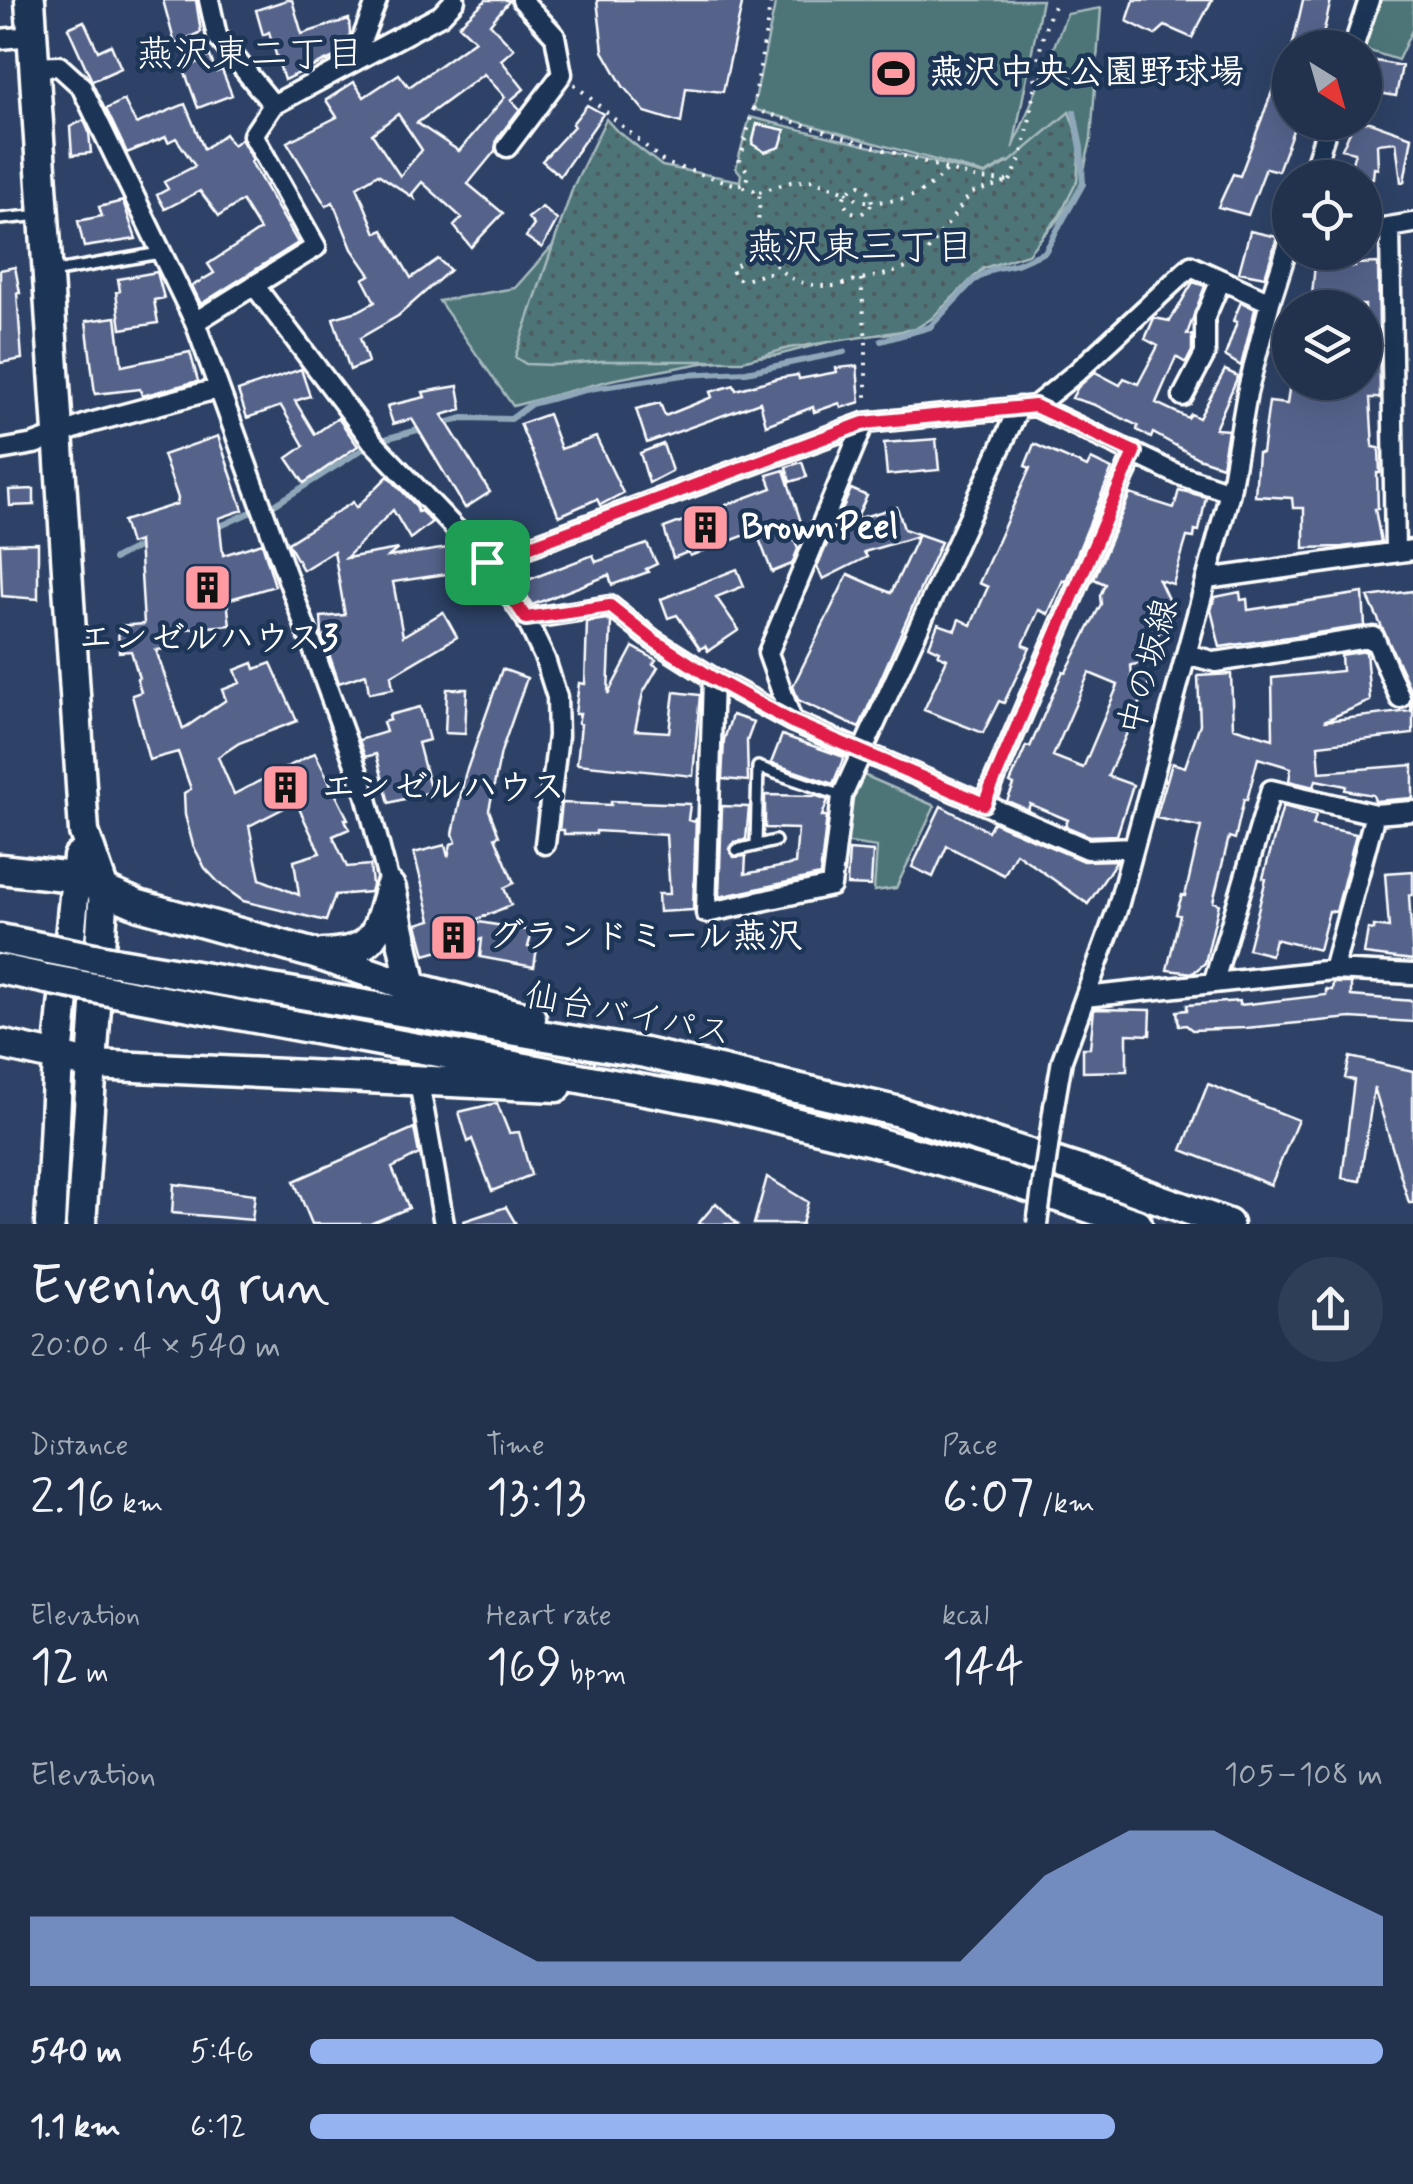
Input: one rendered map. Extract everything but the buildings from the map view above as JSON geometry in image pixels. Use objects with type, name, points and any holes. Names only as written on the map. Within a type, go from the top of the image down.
[{"type":"main road","points":[[30,0],[84,832],[104,890],[81,1224]]},
{"type":"main road","points":[[50,1224],[58,1058],[74,877],[84,832]]},
{"type":"main road","points":[[0,869],[74,877],[139,904],[412,986],[595,1035],[646,1054]]},
{"type":"main road","points":[[315,954],[350,953],[370,940],[390,887]]},
{"type":"main road","points":[[390,887],[412,986]]},
{"type":"main road","name":"仙台バイパス","points":[[0,939],[646,1054],[896,1111],[1080,1170],[1228,1224]]},
{"type":"main road","name":"仙台バイパス","points":[[0,968],[720,1104],[1002,1178],[1138,1224]]},
{"type":"main road","points":[[0,1044],[92,1065],[634,1090]]},
{"type":"street","points":[[209,0],[217,36],[274,106]]},
{"type":"street","points":[[353,62],[378,0]]},
{"type":"street","points":[[195,322],[316,247],[253,135],[274,106],[441,16],[455,0]]},
{"type":"street","points":[[507,148],[562,74],[554,36],[522,0]]},
{"type":"street","points":[[1360,30],[1369,0]]},
{"type":"street","points":[[0,39],[31,36]]},
{"type":"street","points":[[32,67],[59,66],[81,86],[195,322],[366,794],[390,887]]},
{"type":"street","points":[[1382,229],[1413,224]]},
{"type":"street","points":[[1206,579],[1404,551],[1404,407],[1390,228]]},
{"type":"street","points":[[487,562],[864,423],[1027,406],[1077,372],[1191,266],[1270,302]]},
{"type":"street","name":"中の坂線","points":[[1037,1224],[1062,1060],[1116,910],[1134,847],[1230,492],[1247,394],[1281,270]]},
{"type":"street","points":[[1182,396],[1205,354],[1205,317],[1220,280]]},
{"type":"street","points":[[254,285],[372,442],[487,562],[526,618],[557,696],[558,736],[545,844]]},
{"type":"street","points":[[0,450],[34,444],[217,388]]},
{"type":"street","points":[[1027,406],[1180,475],[1230,492]]},
{"type":"street","points":[[712,678],[706,913],[831,886],[842,796],[1027,406]]},
{"type":"street","points":[[792,722],[768,653],[864,423]]},
{"type":"street","points":[[984,804],[1134,452]]},
{"type":"street","points":[[526,618],[610,606],[712,678],[792,722],[1086,849],[1134,847]]},
{"type":"street","points":[[1186,654],[1216,662],[1374,637],[1399,698]]},
{"type":"street","points":[[1214,980],[1271,790],[1376,814],[1413,811]]},
{"type":"street","points":[[1333,970],[1376,814]]},
{"type":"street","points":[[1085,997],[1333,970],[1413,974]]},
{"type":"street","points":[[420,1082],[444,1224]]},
{"type":"lane","points":[[0,218],[43,215]]},
{"type":"lane","points":[[47,273],[162,252]]},
{"type":"lane","points":[[756,844],[758,766],[842,796]]},
{"type":"lane","points":[[737,850],[775,841]]},
{"type":"path","points":[[736,185],[746,183],[748,172],[740,161],[771,0]]},
{"type":"path","points":[[758,192],[762,209],[759,252],[732,268],[734,276],[742,282],[778,273],[803,284],[830,286],[889,276],[920,261],[971,193],[1010,181],[1018,168],[1036,96],[1044,24],[1057,0]]},
{"type":"path","points":[[562,74],[665,163],[758,192],[813,180],[858,200],[907,200],[947,169]]},
{"type":"path","points":[[753,109],[978,179],[1010,181]]},
{"type":"path","points":[[853,186],[870,192],[872,202],[866,212],[852,214],[844,204],[846,192],[853,186]]},
{"type":"path","points":[[759,239],[775,267],[788,279]]},
{"type":"path","points":[[862,278],[866,342],[864,423]]},
{"type":"green space","points":[[776,0],[1042,0],[1013,148],[1067,14],[1101,8],[1091,139],[1080,188],[1060,218],[1027,253],[985,268],[909,329],[890,334],[858,334],[778,355],[702,363],[611,380],[513,406],[439,301],[515,288],[562,235],[989,209],[1007,162],[985,174],[753,109]]},
{"type":"green space","points":[[1373,0],[1413,0],[1413,28],[1398,60],[1382,55],[1382,30],[1365,30]]},
{"type":"green space","points":[[1069,112],[1080,142],[1077,181],[1060,215],[1028,254],[983,268],[931,319],[915,329],[789,348],[743,361],[601,361],[554,365],[526,364],[515,357],[573,187],[606,119],[662,166],[740,181],[741,174],[736,168],[750,117],[985,175],[1010,162]]},
{"type":"green space","points":[[859,773],[935,806],[896,888],[874,891],[877,847],[843,842]]},
{"type":"waterway","points":[[881,341],[930,327],[973,281],[993,269],[1045,252],[1083,184],[1074,112]]},
{"type":"waterway","points":[[442,424],[463,418],[511,419],[531,404],[589,389],[683,375],[746,372],[844,352]]},
{"type":"waterway","points":[[388,438],[425,428]]},
{"type":"waterway","points":[[276,504],[363,449]]},
{"type":"waterway","points":[[214,529],[249,513]]},
{"type":"waterway","points":[[114,559],[144,544]]},
{"type":"place","name":"燕沢中央公園野球場","points":[[894,73]]},
{"type":"place","name":"BrownPeel","points":[[706,528]]},
{"type":"place","name":"エンゼルハウス3","points":[[208,587]]},
{"type":"place","name":"エンゼルハウス","points":[[286,788]]},
{"type":"place","name":"グランドミール燕沢","points":[[454,937]]},
{"type":"district","name":"燕沢東二丁目","points":[[250,55]]},
{"type":"district","name":"燕沢東三丁目","points":[[860,248]]},
{"type":"route","points":[[1035,406],[1134,452],[984,804],[792,722],[712,678],[610,606],[526,618],[487,562],[864,423],[1035,406]]}]
